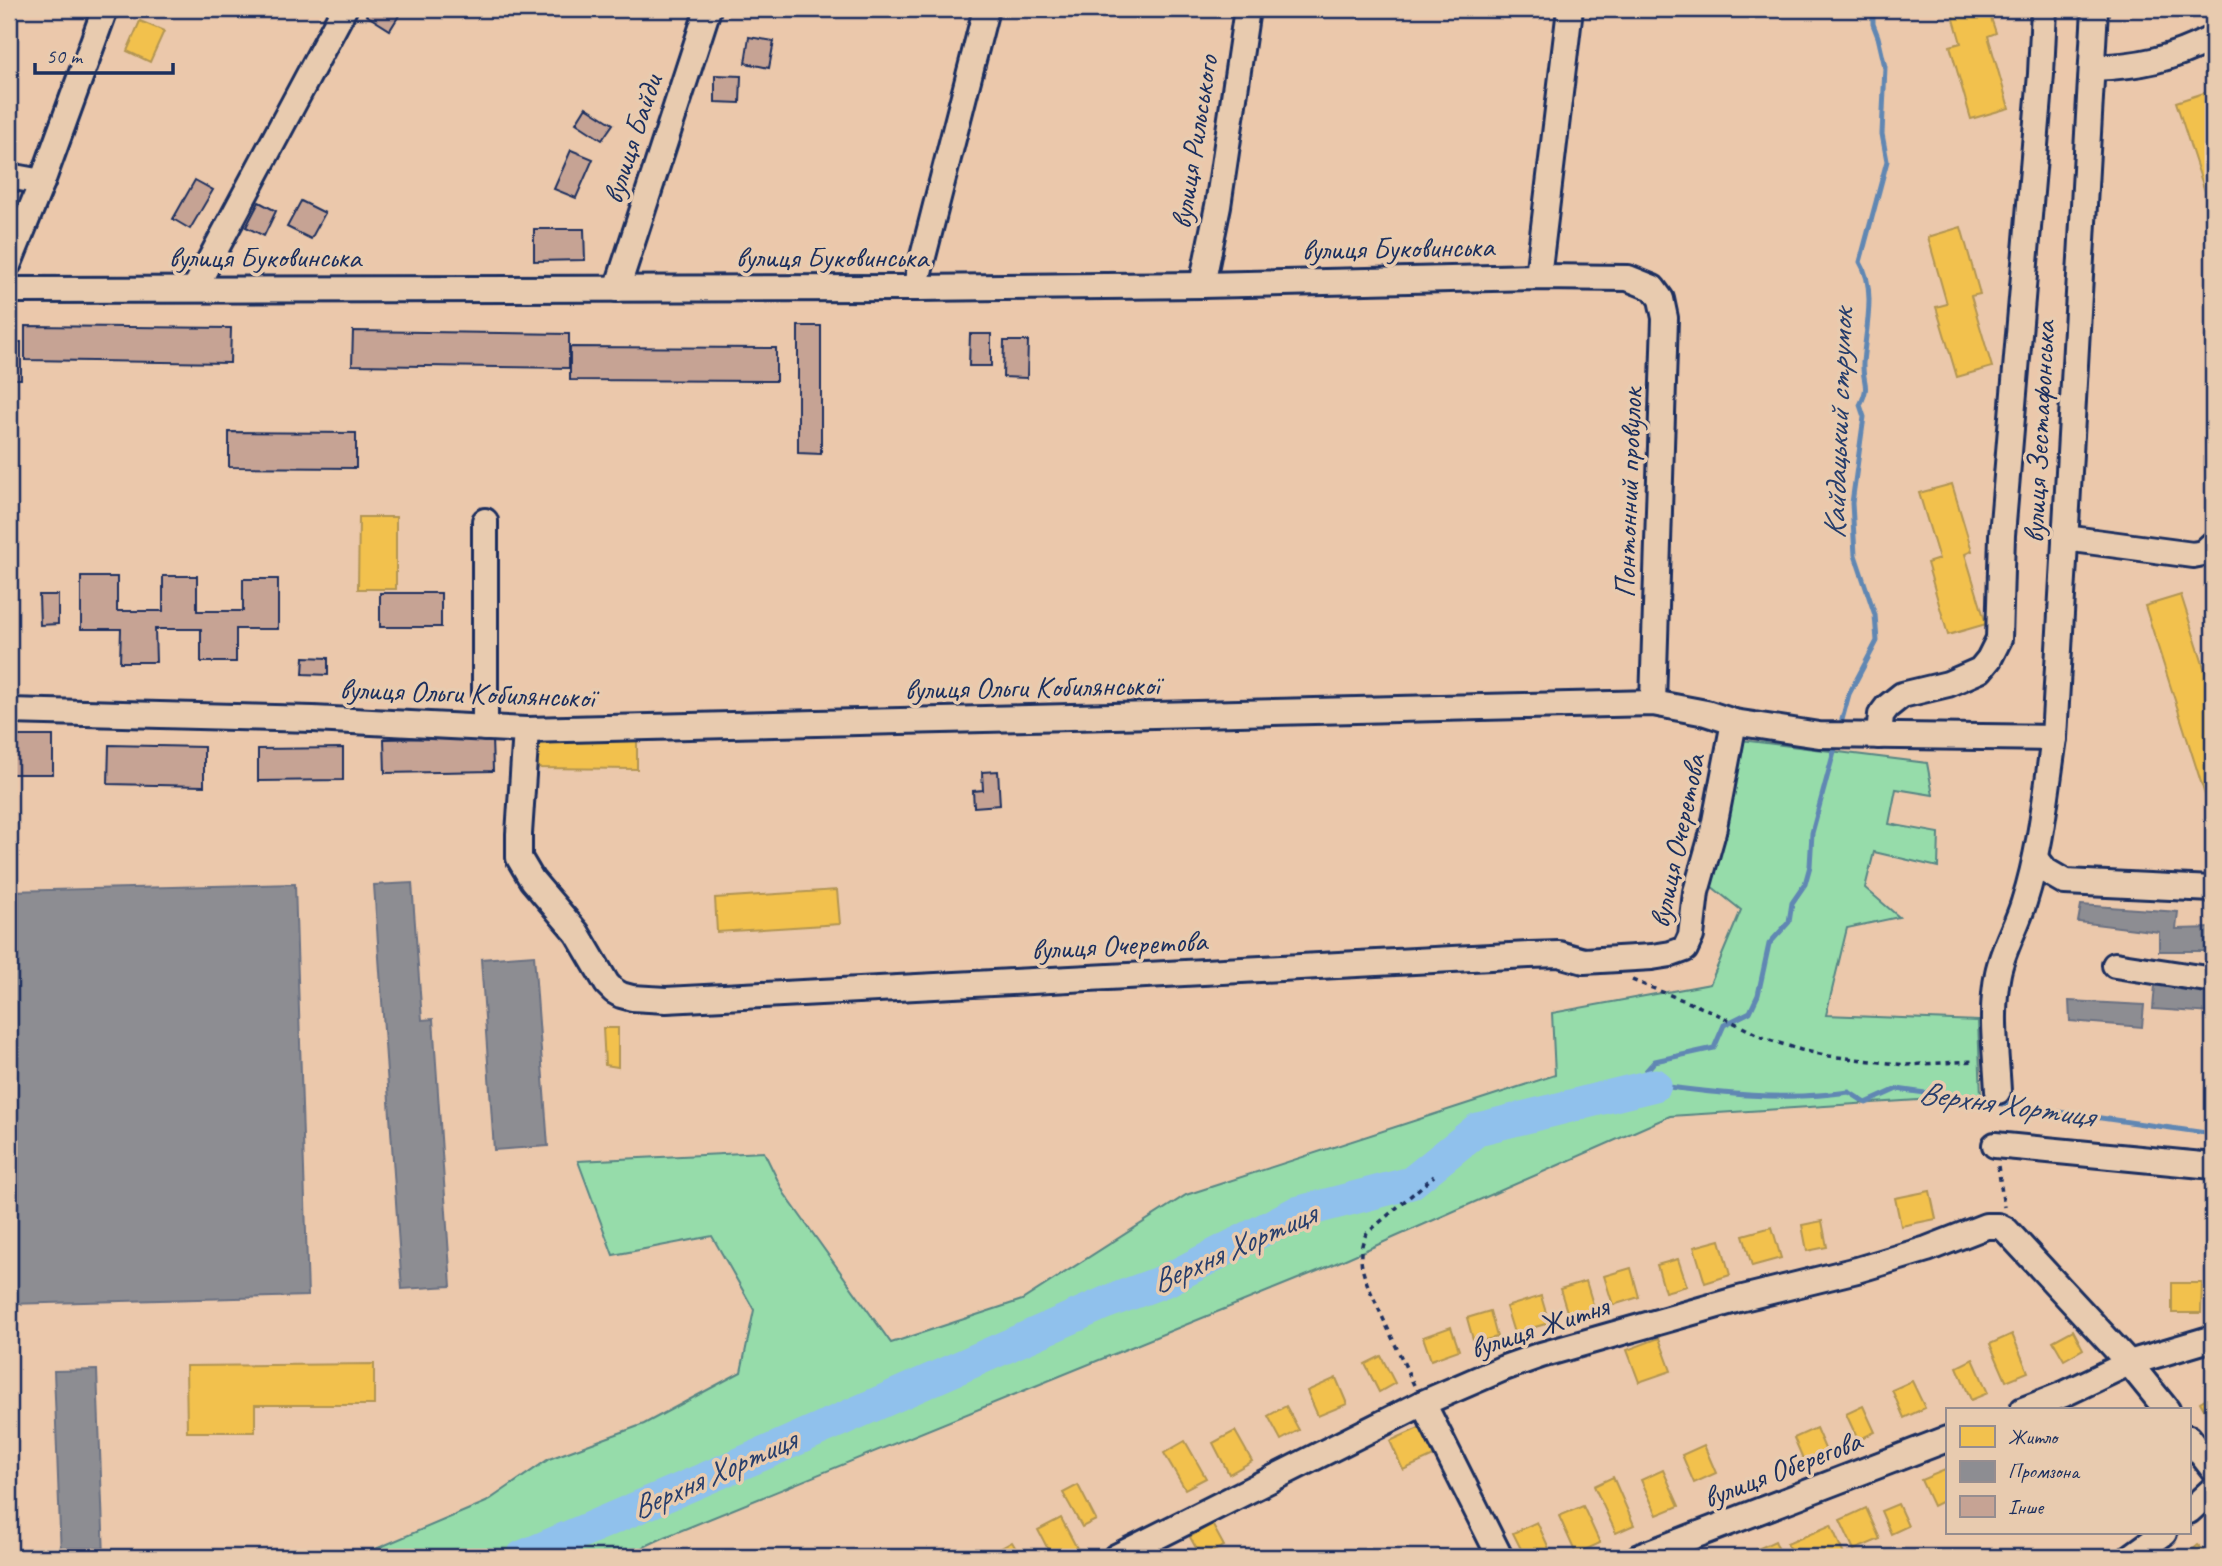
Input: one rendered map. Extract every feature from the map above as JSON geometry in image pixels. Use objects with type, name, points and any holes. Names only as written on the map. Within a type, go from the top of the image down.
[{"type":"street","points":[[9,264],[105,9]]},
{"type":"street","points":[[195,288],[344,9]]},
{"type":"street","name":"вулиця Байди","points":[[617,289],[708,9]]},
{"type":"street","points":[[915,288],[986,9]]},
{"type":"street","name":"вулиця Рильського","points":[[1202,285],[1218,206],[1247,9]]},
{"type":"street","points":[[1538,277],[1570,9]]},
{"type":"street","points":[[1870,736],[1887,707],[1902,695],[1948,684],[1980,670],[1999,639],[2002,535],[2040,88],[2043,9]]},
{"type":"street","name":"вулиця Зестафонська","points":[[1998,1091],[1994,1003],[1998,972],[2007,941],[2024,905],[2036,858],[2054,738],[2095,9]]},
{"type":"street","points":[[2092,68],[2148,63],[2188,50],[2213,38]]},
{"type":"street","points":[[9,176],[42,182]]},
{"type":"street","name":"вулиця Буковинська","points":[[9,290],[915,288],[1538,277],[1628,278],[1653,288]]},
{"type":"street","name":"Понтонний провулок","points":[[1653,288],[1661,299],[1665,318],[1653,703]]},
{"type":"street","points":[[485,521],[485,728]]},
{"type":"street","points":[[2065,538],[2193,555],[2203,553],[2213,544]]},
{"type":"street","name":"вулиця Ольги Кобилянської","points":[[9,711],[313,719],[526,730],[1653,703],[1693,710],[1734,722],[1819,734],[2054,738]]},
{"type":"street","name":"вулиця Очеретова","points":[[526,730],[519,858],[532,880],[577,933],[607,984],[614,991],[632,998],[666,1000],[1516,955],[1559,954],[1584,961],[1652,957],[1678,952],[1685,949],[1691,936],[1696,892],[1713,832],[1734,722]]},
{"type":"street","points":[[2036,858],[2046,871],[2065,882],[2213,889]]},
{"type":"street","points":[[2115,965],[2213,980]]},
{"type":"street","points":[[1996,1145],[2213,1166]]},
{"type":"street","name":"вулиця Житня","points":[[1116,1557],[1423,1403],[1504,1368],[1739,1299],[1857,1270],[1927,1249],[1986,1226],[2007,1230]]},
{"type":"street","points":[[2007,1230],[2129,1363],[2165,1408]]},
{"type":"street","points":[[2028,1408],[2129,1363],[2213,1338]]},
{"type":"street","points":[[1423,1403],[1500,1557]]},
{"type":"street","name":"вулиця Оберегова","points":[[1639,1557],[1946,1439]]},
{"type":"street","points":[[2190,1439],[2213,1469]]},
{"type":"street","points":[[2190,1510],[2213,1489]]},
{"type":"street","points":[[2131,1557],[2163,1534]]},
{"type":"path","points":[[1623,976],[1713,1012],[1785,1046],[1801,1050],[1906,1065],[1996,1061]]},
{"type":"path","points":[[1996,1145],[2007,1230]]},
{"type":"path","points":[[1423,1403],[1363,1274],[1360,1247],[1366,1234],[1434,1176]]},
{"type":"green space","points":[[1733,739],[1927,763],[1933,795],[1896,789],[1889,824],[1939,833],[1938,867],[1874,852],[1865,888],[1899,917],[1847,928],[1826,1015],[1978,1021],[1981,1096],[1670,1116],[1325,1268],[665,1537],[622,1557],[357,1557],[486,1502],[549,1459],[644,1424],[741,1372],[754,1310],[712,1236],[613,1255],[578,1161],[764,1152],[784,1193],[891,1343],[1022,1300],[1186,1195],[1555,1075],[1552,1013],[1710,984],[1741,910],[1706,882]]},
{"type":"building: Житло","points":[[1951,9],[1988,9],[1996,33],[1988,36],[2009,108],[1971,119],[1950,46],[1961,43]]},
{"type":"building: Житло","points":[[140,21],[164,31],[150,62],[127,51]]},
{"type":"building: Житло","points":[[2210,91],[2213,102],[2213,216],[2176,102]]},
{"type":"building: Житло","points":[[1961,227],[1980,294],[1971,296],[1992,367],[1957,377],[1936,307],[1947,304],[1928,237]]},
{"type":"building: Житло","points":[[1952,484],[1972,551],[1965,554],[1986,624],[1948,635],[1927,563],[1939,559],[1919,493]]},
{"type":"building: Житло","points":[[359,517],[396,517],[396,589],[358,589]]},
{"type":"building: Житло","points":[[2181,595],[2213,696],[2213,796],[2206,798],[2145,606]]},
{"type":"building: Житло","points":[[533,735],[637,736],[637,769],[533,768]]},
{"type":"building: Житло","points":[[837,890],[840,924],[717,932],[715,898]]},
{"type":"building: Житло","points":[[603,1028],[618,1028],[618,1067],[605,1065]]},
{"type":"building: Житло","points":[[1930,1191],[1936,1219],[1901,1226],[1895,1198]]},
{"type":"building: Житло","points":[[1822,1221],[1827,1247],[1807,1251],[1802,1225]]},
{"type":"building: Житло","points":[[1772,1227],[1781,1258],[1752,1266],[1743,1235]]},
{"type":"building: Житло","points":[[1720,1240],[1730,1275],[1705,1283],[1694,1247]]},
{"type":"building: Житло","points":[[1678,1259],[1687,1286],[1665,1292],[1657,1265]]},
{"type":"building: Житло","points":[[1631,1268],[1639,1297],[1613,1305],[1604,1276]]},
{"type":"building: Житло","points":[[1586,1281],[1595,1311],[1569,1318],[1560,1289]]},
{"type":"building: Житло","points":[[2172,1283],[2202,1283],[2201,1313],[2172,1313]]},
{"type":"building: Житло","points":[[1541,1296],[1549,1323],[1514,1333],[1506,1307]]},
{"type":"building: Житло","points":[[1490,1311],[1497,1337],[1474,1343],[1467,1318]]},
{"type":"building: Житло","points":[[1451,1327],[1459,1350],[1431,1360],[1423,1337]]},
{"type":"building: Житло","points":[[2073,1330],[2083,1349],[2064,1360],[2053,1341]]},
{"type":"building: Житло","points":[[2012,1334],[2028,1372],[2006,1381],[1990,1344]]},
{"type":"building: Житло","points":[[1659,1338],[1671,1371],[1639,1382],[1627,1350]]},
{"type":"building: Житло","points":[[1381,1356],[1395,1383],[1379,1392],[1365,1364]]},
{"type":"building: Житло","points":[[1973,1359],[1988,1393],[1971,1400],[1957,1367]]},
{"type":"building: Житло","points":[[374,1364],[374,1405],[255,1405],[255,1432],[187,1432],[186,1366]]},
{"type":"building: Житло","points":[[1336,1378],[1347,1404],[1318,1416],[1307,1391]]},
{"type":"building: Житло","points":[[1912,1381],[1925,1408],[1904,1418],[1892,1390]]},
{"type":"building: Житло","points":[[2213,1394],[2213,1425],[2200,1402]]},
{"type":"building: Житло","points":[[1286,1406],[1299,1430],[1281,1440],[1268,1416]]},
{"type":"building: Житло","points":[[1863,1406],[1875,1432],[1858,1440],[1846,1414]]},
{"type":"building: Житло","points":[[1423,1426],[1436,1455],[1403,1470],[1390,1441]]},
{"type":"building: Житло","points":[[1816,1428],[1826,1451],[1804,1461],[1794,1438]]},
{"type":"building: Житло","points":[[1235,1431],[1252,1461],[1229,1474],[1213,1443]]},
{"type":"building: Житло","points":[[1185,1441],[1206,1478],[1185,1489],[1164,1453]]},
{"type":"building: Житло","points":[[1704,1445],[1716,1473],[1694,1483],[1682,1455]]},
{"type":"building: Житло","points":[[1663,1470],[1679,1506],[1657,1515],[1641,1480]]},
{"type":"building: Житло","points":[[1945,1470],[1946,1500],[1933,1506],[1921,1480]]},
{"type":"building: Житло","points":[[1613,1477],[1634,1525],[1616,1533],[1594,1486]]},
{"type":"building: Житло","points":[[1078,1485],[1096,1520],[1082,1527],[1063,1493]]},
{"type":"building: Житло","points":[[1898,1504],[1908,1526],[1891,1534],[1881,1511]]},
{"type":"building: Житло","points":[[1583,1506],[1600,1543],[1576,1554],[1559,1516]]},
{"type":"building: Житло","points":[[1866,1508],[1880,1539],[1854,1550],[1840,1520]]},
{"type":"building: Житло","points":[[1061,1518],[1079,1552],[1069,1557],[1052,1557],[1038,1530]]},
{"type":"building: Житло","points":[[1537,1522],[1553,1557],[1525,1557],[1513,1533]]},
{"type":"building: Житло","points":[[1212,1524],[1224,1546],[1201,1557],[1190,1537]]},
{"type":"building: Житло","points":[[1831,1525],[1845,1557],[1793,1557],[1787,1544]]},
{"type":"building: Житло","points":[[1775,1541],[1782,1557],[1751,1557],[1749,1553]]},
{"type":"building: Житло","points":[[1012,1542],[1021,1557],[997,1557],[994,1552]]},
{"type":"building: Житло","points":[[2198,1545],[2210,1557],[2184,1557]]},
{"type":"building: Промзона","points":[[412,883],[422,1020],[433,1019],[451,1286],[402,1289],[374,885]]},
{"type":"building: Промзона","points":[[295,884],[308,1296],[9,1304],[9,891]]},
{"type":"building: Промзона","points":[[2081,905],[2178,912],[2176,929],[2213,928],[2213,951],[2159,951],[2159,932],[2078,922]]},
{"type":"building: Промзона","points":[[534,955],[548,1146],[494,1150],[481,959]]},
{"type":"building: Промзона","points":[[2155,985],[2213,988],[2213,1013],[2153,1009]]},
{"type":"building: Промзона","points":[[2069,1001],[2144,1005],[2142,1027],[2070,1021]]},
{"type":"building: Промзона","points":[[97,1370],[104,1557],[61,1557],[54,1371]]},
{"type":"building: Інше","points":[[370,9],[403,9],[390,30],[366,15]]},
{"type":"building: Інше","points":[[749,37],[774,41],[769,68],[745,63]]},
{"type":"building: Інше","points":[[715,75],[741,76],[740,103],[715,102]]},
{"type":"building: Інше","points":[[586,107],[613,124],[602,140],[576,123]]},
{"type":"building: Інше","points":[[571,150],[593,159],[576,198],[554,189]]},
{"type":"building: Інше","points":[[195,180],[213,190],[190,229],[173,219]]},
{"type":"building: Інше","points":[[301,201],[325,213],[311,239],[287,227]]},
{"type":"building: Інше","points":[[259,202],[276,211],[264,236],[246,227]]},
{"type":"building: Інше","points":[[534,229],[584,229],[585,260],[534,261]]},
{"type":"building: Інше","points":[[25,326],[231,328],[230,363],[25,360]]},
{"type":"building: Інше","points":[[798,326],[821,326],[821,454],[798,453]]},
{"type":"building: Інше","points":[[353,331],[569,334],[569,368],[352,365]]},
{"type":"building: Інше","points":[[970,334],[991,334],[991,366],[969,366]]},
{"type":"building: Інше","points":[[1004,341],[1028,341],[1027,378],[1003,377]]},
{"type":"building: Інше","points":[[9,342],[21,342],[21,379],[9,379]]},
{"type":"building: Інше","points":[[570,347],[776,348],[776,381],[570,380]]},
{"type":"building: Інше","points":[[229,432],[356,433],[356,468],[229,467]]},
{"type":"building: Інше","points":[[163,576],[197,576],[197,611],[243,611],[243,579],[278,579],[278,629],[236,629],[236,662],[201,662],[201,629],[155,629],[156,662],[120,662],[121,629],[81,629],[81,577],[117,577],[117,611],[163,611]]},
{"type":"building: Інше","points":[[380,593],[441,593],[441,627],[380,627]]},
{"type":"building: Інше","points":[[39,595],[58,595],[58,624],[40,625]]},
{"type":"building: Інше","points":[[304,657],[328,658],[328,675],[303,674]]},
{"type":"building: Інше","points":[[9,736],[53,736],[53,774],[9,774]]},
{"type":"building: Інше","points":[[492,737],[493,771],[385,773],[384,739]]},
{"type":"building: Інше","points":[[109,745],[204,747],[204,786],[108,784]]},
{"type":"building: Інше","points":[[343,748],[343,780],[258,781],[258,749]]},
{"type":"building: Інше","points":[[998,771],[1000,805],[974,807],[973,791],[983,790],[982,772]]},
{"type":"waterway","name":"Кайдацький струмок","points":[[1840,727],[1849,694],[1877,641],[1875,615],[1855,555],[1852,503],[1864,417],[1860,405],[1866,388],[1863,363],[1869,311],[1868,285],[1860,262],[1887,161],[1882,134],[1885,67],[1873,24],[1873,9]]},
{"type":"waterway","name":"Кайдацький струмок","points":[[1642,1088],[1646,1071],[1655,1061],[1714,1048],[1724,1025],[1750,1012],[1758,995],[1769,944],[1789,922],[1792,903],[1805,884],[1810,866],[1812,833],[1836,744]]},
{"type":"waterway","name":"Верхня Хортиця","points":[[1655,1085],[1752,1095],[1801,1096],[1849,1092],[1866,1103],[1897,1089],[2213,1134]]},
{"type":"waterway","name":"Верхня Хортиця","points":[[522,1557],[1105,1303],[1167,1280],[1296,1213],[1411,1183],[1478,1129],[1655,1085]]}]
